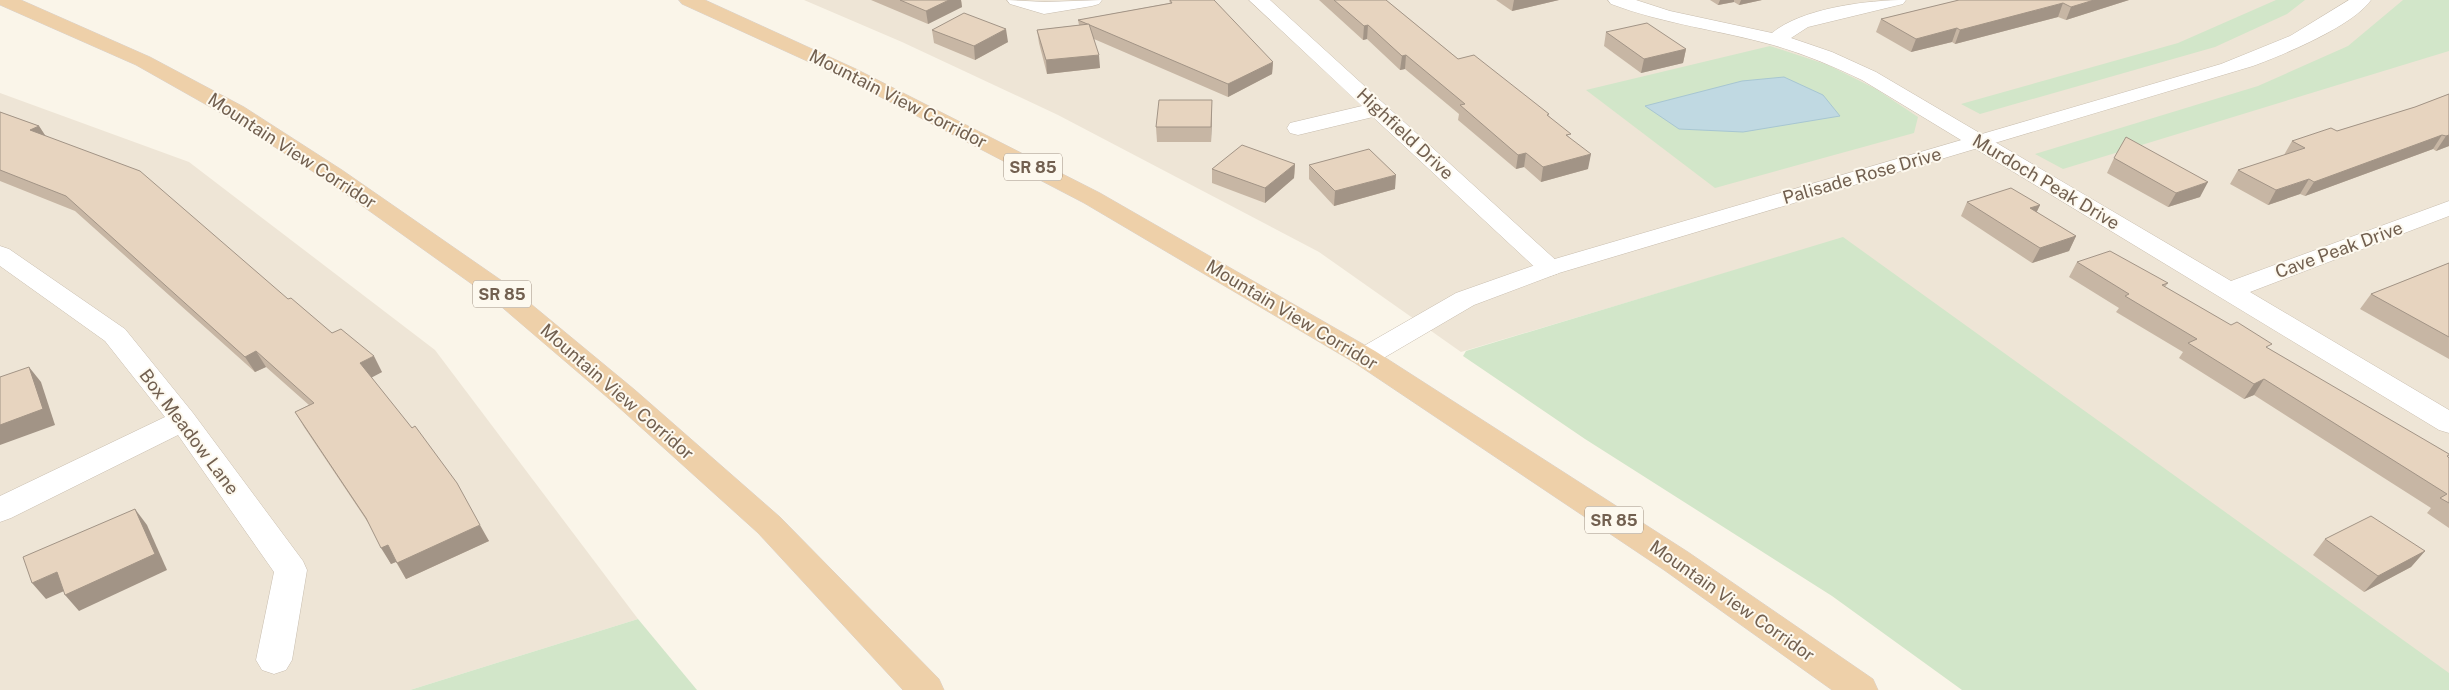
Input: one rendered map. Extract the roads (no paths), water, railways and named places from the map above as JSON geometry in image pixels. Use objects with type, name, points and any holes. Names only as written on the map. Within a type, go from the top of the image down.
[{"type":"highway","name":"Mountain View Corridor","points":[[5,0],[143,61],[236,112],[334,174],[499,291],[625,397],[769,524],[926,690]]},
{"type":"highway","name":"Mountain View Corridor","points":[[689,0],[849,73],[1092,198],[1365,357],[1676,561],[1860,690]]},
{"type":"street","points":[[1017,0],[1044,8],[1092,0]]},
{"type":"street","name":"Highfield Drive","points":[[1259,0],[1550,268]]},
{"type":"street","name":"Murdoch Peak Drive","points":[[1618,0],[1680,20],[1776,40],[1854,68],[2449,423]]},
{"type":"street","points":[[1776,40],[1790,29],[1801,24],[1896,0]]},
{"type":"street","name":"Palisade Rose Drive","points":[[1365,357],[1465,299],[1550,268],[1980,142],[2261,57],[2321,29],[2361,0]]},
{"type":"street","points":[[1298,128],[1378,109]]},
{"type":"street","name":"Cave Peak Drive","points":[[2228,291],[2449,208]]},
{"type":"street","name":"Box Meadow Lane","points":[[0,254],[115,335],[183,420],[291,570],[274,660]]},
{"type":"street","points":[[0,510],[183,420]]},
{"type":"water","points":[[1784,77],[1823,95],[1840,116],[1743,132],[1679,129],[1645,106],[1742,81]]}]
